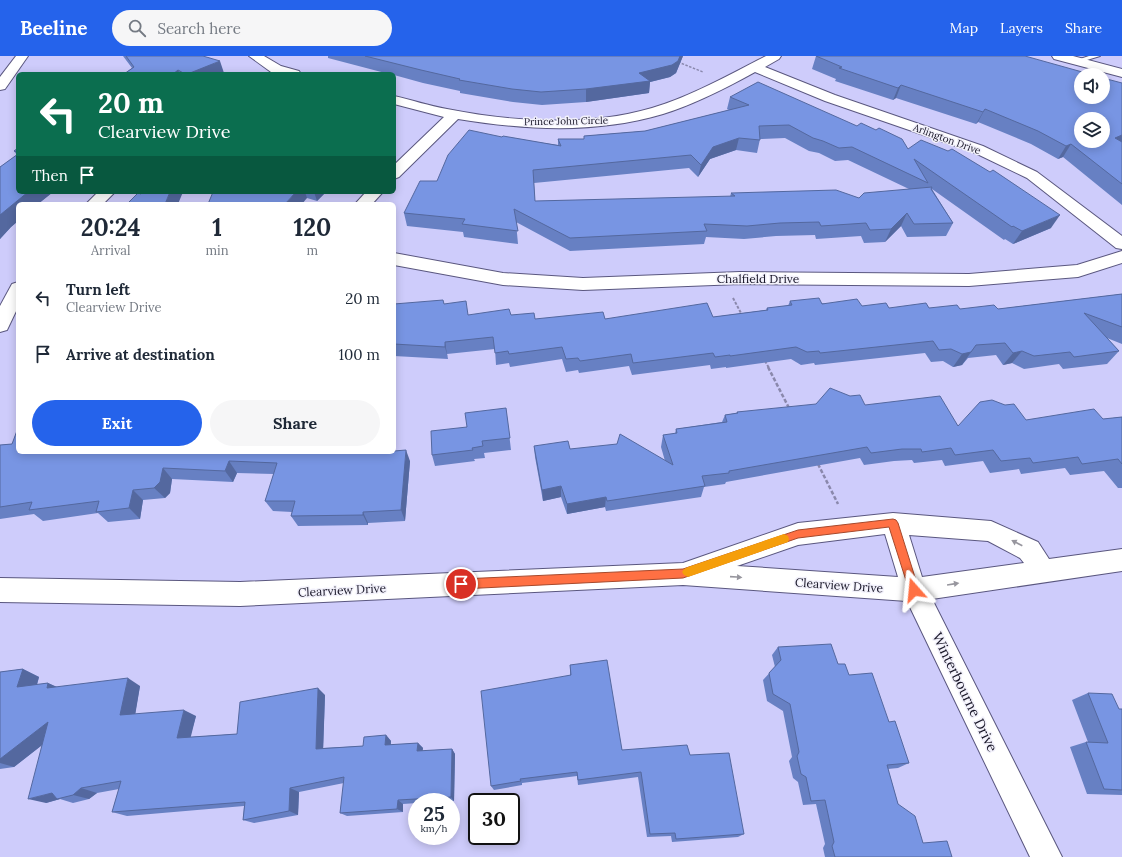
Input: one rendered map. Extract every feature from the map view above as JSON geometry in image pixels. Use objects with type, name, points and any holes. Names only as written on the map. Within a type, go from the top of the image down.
[{"type":"street","points":[[0,86],[22,56]]},
{"type":"street","points":[[255,56],[270,71]]},
{"type":"street","name":"Prince John Circle","points":[[396,100],[454,115],[508,122],[558,123],[609,121],[658,111],[695,96],[775,56]]},
{"type":"street","points":[[1058,56],[1122,74]]},
{"type":"street","name":"Arlington Drive","points":[[754,67],[830,98],[978,149],[1032,175],[1122,244]]},
{"type":"street","points":[[396,172],[454,115]]},
{"type":"street","points":[[96,202],[105,194]]},
{"type":"street","points":[[365,202],[373,194]]},
{"type":"street","name":"Chalfield Drive","points":[[396,259],[503,279],[583,284],[723,278],[969,280],[1078,271],[1122,257]]},
{"type":"street","points":[[0,325],[16,292]]},
{"type":"street","name":"Clearview Drive","points":[[683,574],[798,534],[893,523],[991,531],[1029,550],[1043,571]]},
{"type":"street","name":"Winterbourne Drive","points":[[893,523],[914,590],[1046,857]]},
{"type":"street","name":"Clearview Drive","points":[[0,590],[240,594],[683,574],[914,590],[1122,560]]},
{"type":"lane","points":[[1077,61],[1097,56]]},
{"type":"path","points":[[676,62],[726,81]]},
{"type":"path","points":[[723,278],[744,320]]},
{"type":"path","points":[[762,355],[794,417]]},
{"type":"path","points":[[815,459],[850,528]]},
{"type":"building","points":[[126,56],[203,56],[220,61],[192,72],[182,72],[178,70],[176,72],[127,72],[134,67]]},
{"type":"building","points":[[365,56],[680,56],[678,61],[672,65],[639,73],[650,81],[586,89],[541,92],[512,89],[459,80],[460,79]]},
{"type":"building","points":[[816,56],[1025,56],[1074,70],[1074,104],[1110,104],[1110,80],[1122,83],[1122,135],[1115,138],[1122,142],[1122,184],[1076,148],[1110,148],[1110,112],[1074,112],[1074,146],[1071,144],[1066,146],[1038,131],[985,109],[983,112],[901,85],[898,88],[839,68],[842,67]]},
{"type":"building","points":[[758,82],[857,126],[861,123],[876,130],[879,128],[902,139],[908,149],[921,140],[948,151],[952,149],[990,172],[993,170],[1060,215],[1022,231],[1013,226],[1012,227],[914,159],[928,183],[852,147],[839,148],[813,138],[789,125],[759,126],[760,140],[739,138],[713,147],[701,165],[691,155],[533,170],[535,201],[735,196],[731,193],[836,190],[859,198],[864,193],[932,187],[931,189],[953,223],[914,224],[907,213],[891,229],[870,230],[866,223],[821,226],[819,222],[747,226],[704,224],[707,231],[570,238],[514,209],[518,231],[462,224],[465,219],[404,213],[420,181],[437,181],[448,155],[469,130],[502,137],[561,146],[558,139],[584,139],[584,136],[645,131],[749,105],[730,97]]},
{"type":"building","points":[[16,155],[16,194],[26,194],[0,215],[0,167]]},
{"type":"building","points":[[137,194],[169,194],[166,202],[129,202]]},
{"type":"building","points":[[212,194],[294,194],[287,202],[209,202]]},
{"type":"building","points":[[1122,294],[1122,327],[1084,313],[1119,351],[1074,357],[1070,352],[1034,356],[1022,351],[1013,353],[1005,343],[976,345],[971,352],[962,354],[951,349],[939,350],[933,341],[820,353],[819,351],[807,352],[796,347],[730,356],[715,357],[713,353],[633,363],[631,354],[580,361],[578,358],[566,359],[562,347],[509,354],[508,351],[495,353],[493,337],[445,342],[445,347],[396,344],[396,304],[443,300],[444,304],[466,301],[468,315],[509,309],[511,315],[534,313],[535,319],[603,312],[605,319],[707,303],[713,317],[768,310],[767,308],[792,305],[790,301],[819,298],[822,304],[857,299],[862,306],[886,303],[889,308],[926,303],[929,308],[957,305],[960,309],[994,305],[998,309]]},
{"type":"building","points":[[830,388],[850,396],[860,395],[865,405],[940,396],[958,426],[980,402],[992,400],[1005,405],[1014,404],[1026,420],[1094,409],[1103,419],[1122,417],[1122,464],[1118,459],[1082,464],[1078,457],[1033,463],[1030,458],[1001,461],[993,450],[955,455],[951,448],[922,452],[921,449],[902,449],[871,453],[867,447],[729,471],[729,473],[702,476],[705,486],[607,501],[606,497],[567,504],[561,486],[542,490],[534,446],[568,441],[570,449],[617,444],[620,434],[673,465],[663,435],[677,433],[676,429],[727,422],[725,415],[738,413],[737,412],[816,404]]},
{"type":"building","points":[[506,408],[510,438],[482,441],[483,446],[472,448],[473,450],[432,455],[431,431],[467,427],[465,413]]},
{"type":"building","points":[[16,433],[16,454],[396,454],[396,451],[406,450],[401,510],[363,512],[363,515],[291,516],[295,501],[265,501],[277,463],[229,461],[225,471],[163,468],[160,482],[154,488],[133,490],[129,508],[96,512],[99,501],[29,510],[32,502],[0,507],[0,445],[12,444]]},
{"type":"building","points":[[831,644],[838,664],[845,664],[849,675],[872,673],[889,722],[895,721],[909,763],[887,765],[898,804],[915,816],[923,843],[947,841],[952,857],[835,857],[832,846],[834,842],[825,800],[811,801],[806,777],[801,774],[797,756],[799,752],[790,704],[773,694],[769,673],[781,660],[778,647]]},
{"type":"building","points":[[607,660],[622,750],[687,745],[690,755],[729,753],[744,834],[676,839],[675,833],[650,834],[641,772],[578,780],[577,772],[520,779],[521,781],[491,786],[481,691],[571,675],[570,665]]},
{"type":"building","points":[[23,669],[17,687],[48,683],[47,688],[128,678],[120,715],[184,710],[177,738],[237,734],[240,702],[318,688],[316,749],[363,746],[364,737],[386,735],[385,745],[418,743],[417,751],[452,749],[451,793],[408,793],[408,799],[398,800],[397,809],[340,813],[344,777],[290,788],[289,811],[243,820],[245,802],[112,812],[121,781],[81,788],[73,795],[57,799],[52,793],[28,799],[48,722],[0,759],[0,672]]},
{"type":"building","points":[[1088,693],[1112,694],[1119,709],[1122,709],[1122,790],[1104,789],[1086,742],[1108,743]]},
{"type":"slow traffic","points":[[688,572],[784,539]]},
{"type":"route","points":[[461,584],[683,574],[798,534],[893,523],[914,590]]}]
